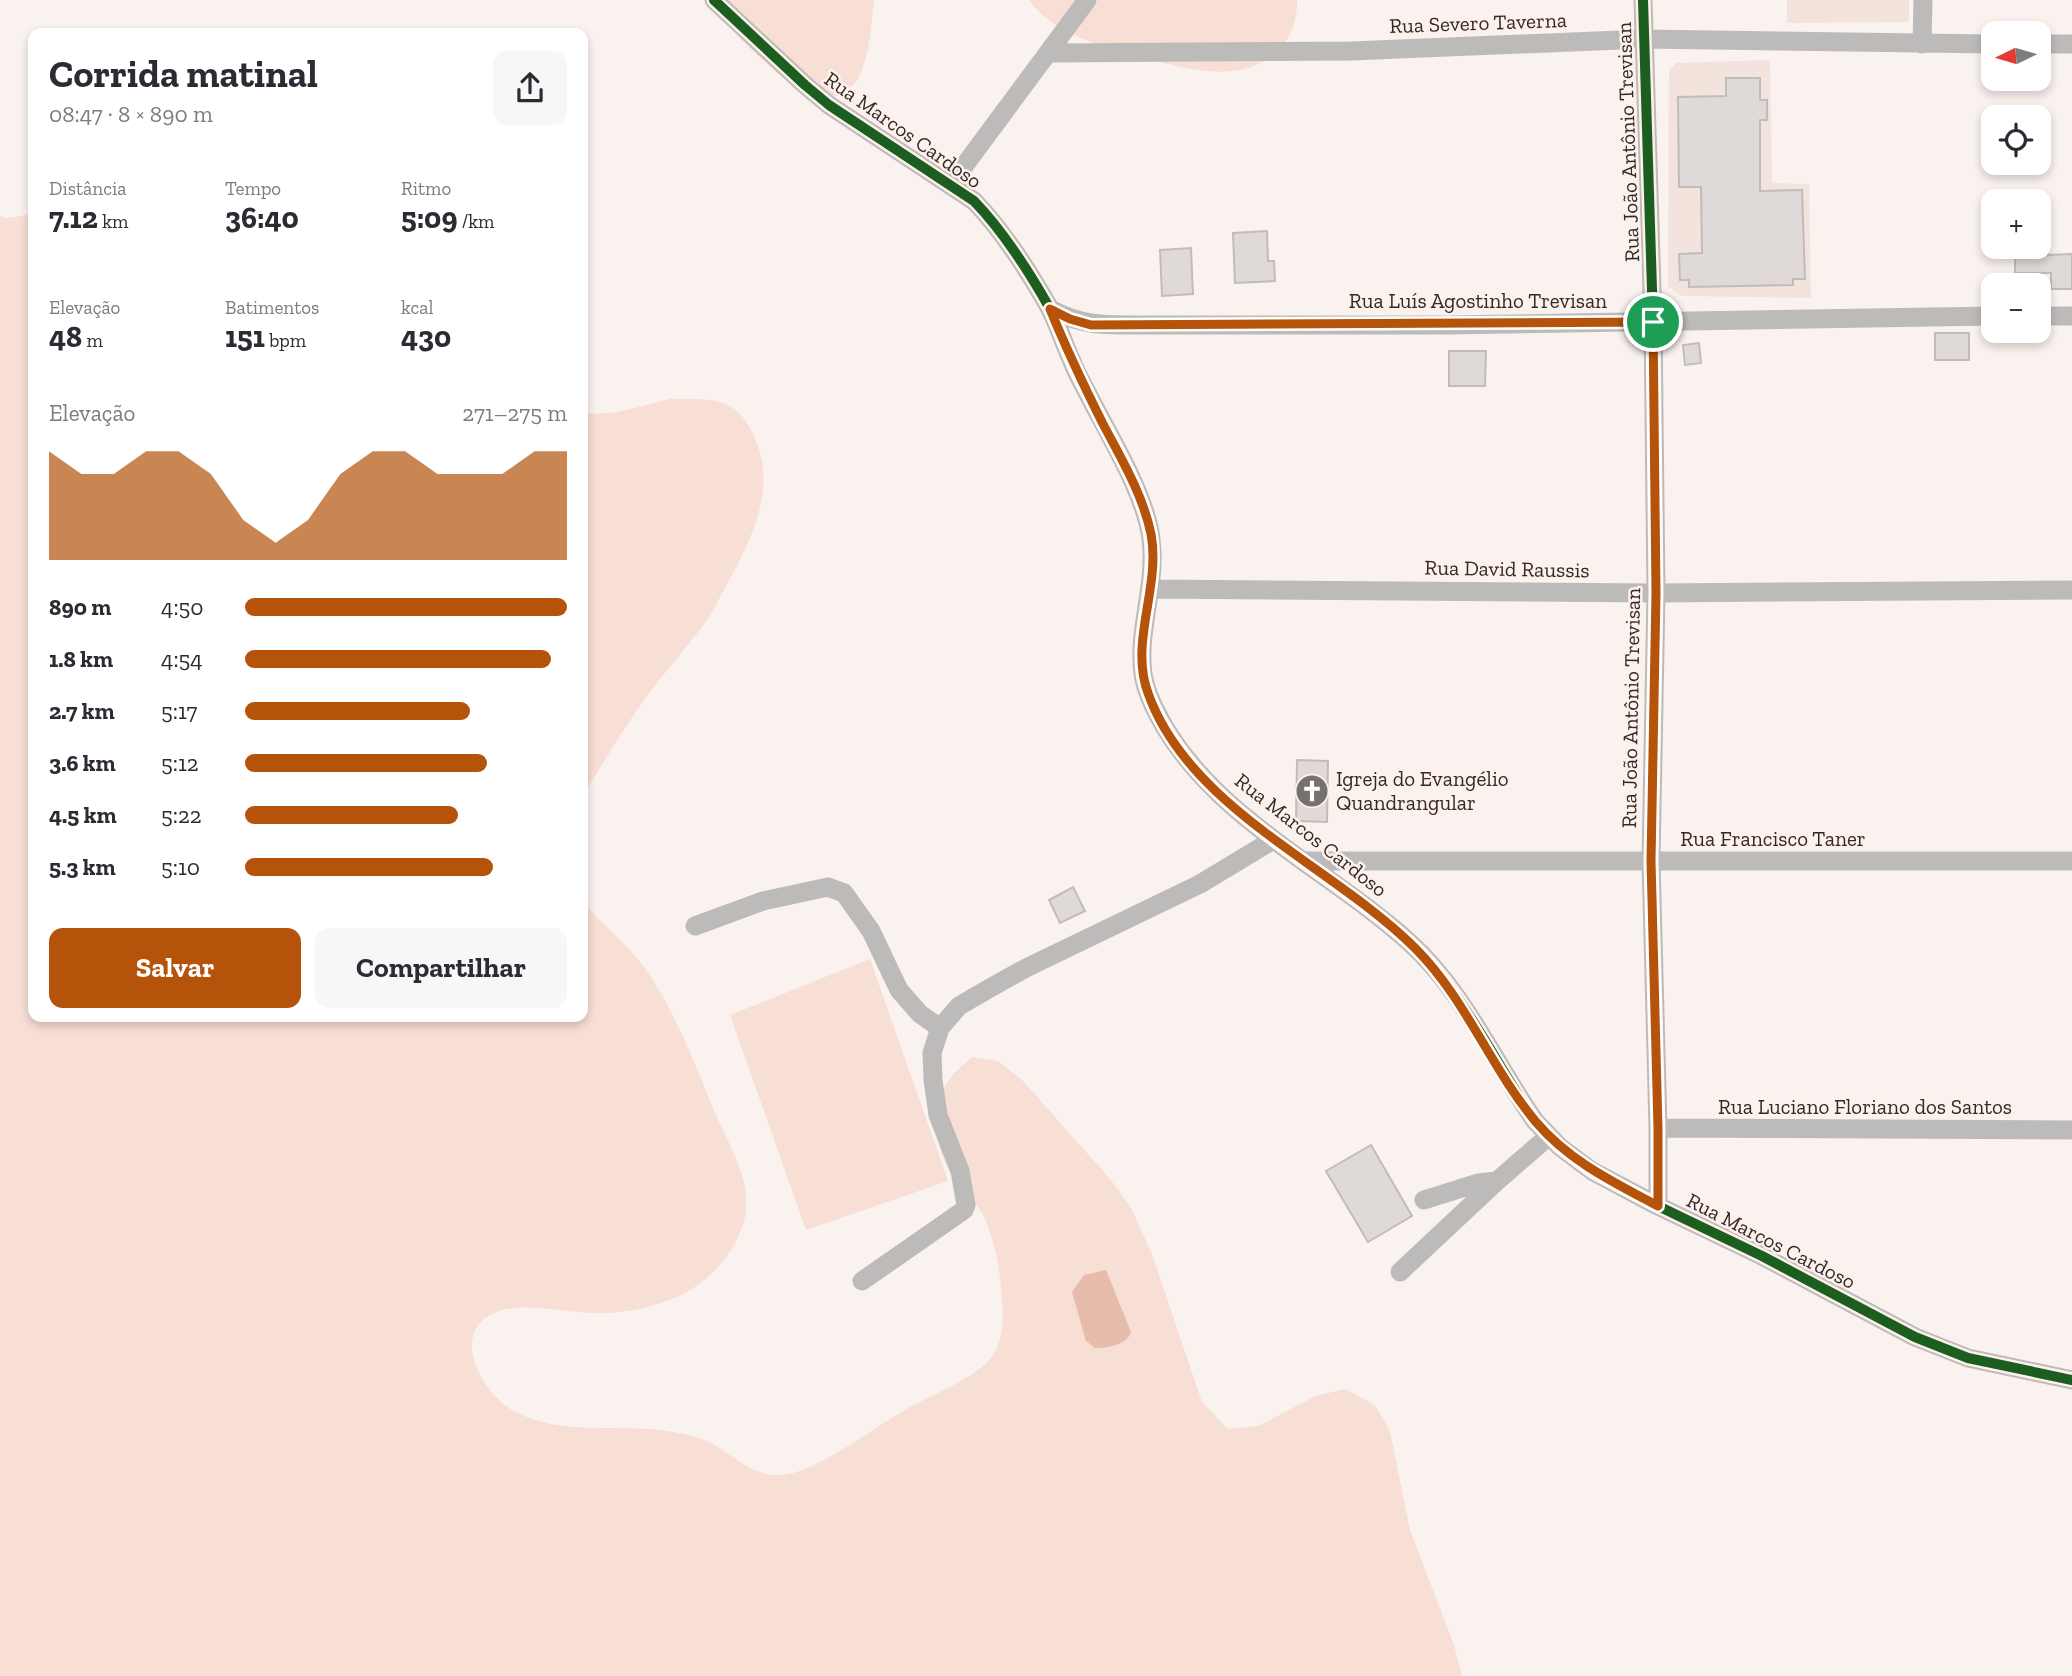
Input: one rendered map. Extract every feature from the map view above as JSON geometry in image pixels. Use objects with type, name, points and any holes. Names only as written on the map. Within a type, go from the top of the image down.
[{"type":"street","name":"Rua Marcos Cardoso","points":[[714,0],[829,105],[974,201],[990,218],[1050,309],[1072,363],[1122,461],[1148,522],[1152,558],[1151,589],[1142,660],[1148,694],[1165,727],[1193,766],[1216,790],[1273,840],[1385,922],[1431,965],[1468,1014],[1525,1107],[1549,1136],[1592,1171],[1941,1349],[1997,1366],[2072,1381]]},
{"type":"street","points":[[950,185],[1087,0]]},
{"type":"street","name":"Rua João Antônio Trevisan","points":[[1643,0],[1653,322],[1656,593],[1651,861],[1658,1206]]},
{"type":"street","points":[[1922,44],[1923,0]]},
{"type":"street","name":"Rua Severo Taverna","points":[[1048,54],[1351,51],[1644,39],[1981,44]]},
{"type":"street","points":[[2051,44],[2072,44]]},
{"type":"street","name":"Rua Luís Agostinho Trevisan","points":[[1050,309],[1091,325],[1653,322],[1981,316]]},
{"type":"street","points":[[2051,316],[2072,316]]},
{"type":"street","name":"Rua David Raussis","points":[[1151,589],[1656,593],[2072,590]]},
{"type":"street","points":[[862,1281],[964,1210],[966,1205],[960,1171],[938,1115],[932,1053],[940,1028],[959,1006],[1026,968],[1200,884],[1273,840]]},
{"type":"street","name":"Rua Francisco Taner","points":[[1305,861],[2072,861]]},
{"type":"street","points":[[695,926],[763,901],[828,887],[844,893],[871,930],[899,990],[920,1014],[940,1028]]},
{"type":"street","name":"Rua Luciano Floriano dos Santos","points":[[1658,1128],[2072,1130]]},
{"type":"street","points":[[1400,1272],[1549,1136]]},
{"type":"street","points":[[1424,1200],[1478,1183],[1497,1181]]},
{"type":"shaded area","points":[[705,0],[874,0],[868,50],[858,79],[847,90],[830,97],[811,94],[771,68]]},
{"type":"shaded area","points":[[1029,0],[1297,0],[1290,34],[1269,58],[1235,71],[1217,72],[1179,67],[1080,38],[1052,23]]},
{"type":"shaded area","points":[[1787,0],[1909,0],[1909,22],[1787,23]]},
{"type":"shaded area","points":[[1770,60],[1772,183],[1809,184],[1811,298],[1681,296],[1668,286],[1669,70],[1676,63]]},
{"type":"shaded area","points":[[28,215],[28,1022],[588,1022],[588,907],[644,967],[675,1020],[741,1172],[746,1196],[744,1222],[731,1250],[710,1275],[685,1293],[662,1303],[612,1313],[529,1307],[494,1313],[480,1323],[473,1335],[475,1364],[491,1391],[502,1403],[532,1419],[570,1427],[648,1429],[688,1435],[707,1441],[751,1468],[770,1475],[785,1475],[824,1460],[903,1411],[965,1379],[993,1355],[1001,1335],[1002,1321],[1000,1278],[995,1249],[981,1212],[947,1166],[939,1146],[936,1123],[943,1089],[957,1071],[972,1057],[998,1061],[1023,1081],[1111,1180],[1131,1208],[1152,1254],[1202,1402],[1228,1429],[1258,1426],[1316,1396],[1345,1389],[1375,1405],[1390,1431],[1410,1530],[1454,1645],[1462,1676],[0,1676],[0,216],[6,218]]},
{"type":"shaded area","points":[[670,399],[699,399],[732,407],[749,426],[756,441],[762,460],[762,497],[752,534],[711,614],[640,706],[588,787],[588,412],[616,412]]},
{"type":"shaded area","points":[[870,959],[948,1181],[806,1230],[730,1015]]},
{"type":"shaded area","points":[[1106,1270],[1131,1332],[1121,1343],[1095,1348],[1086,1341],[1072,1292],[1084,1275]]},
{"type":"building","points":[[1726,78],[1760,78],[1760,100],[1767,100],[1767,120],[1760,120],[1760,191],[1802,190],[1805,279],[1793,279],[1793,285],[1689,287],[1689,280],[1680,280],[1679,254],[1702,253],[1701,187],[1679,187],[1678,97],[1726,96]]},
{"type":"building","points":[[1267,231],[1268,261],[1274,261],[1275,281],[1235,283],[1233,233]]},
{"type":"building","points":[[1191,248],[1193,294],[1162,296],[1160,250]]},
{"type":"building","points":[[2072,254],[2072,289],[2051,289],[2051,273],[2015,273],[2015,259],[2051,259],[2051,255]]},
{"type":"building","points":[[1935,333],[1969,333],[1969,360],[1935,360]]},
{"type":"building","points":[[1699,343],[1701,363],[1685,365],[1683,345]]},
{"type":"building","points":[[1449,351],[1486,351],[1485,386],[1449,386]]},
{"type":"building","name":"Igreja do Evangélio Quandrangular","points":[[1297,760],[1328,761],[1327,822],[1296,821]]},
{"type":"building","points":[[1073,887],[1085,911],[1060,923],[1049,900]]},
{"type":"building","points":[[1371,1145],[1412,1216],[1368,1242],[1326,1171]]},
{"type":"cycle path","points":[[714,0],[829,105],[974,201],[1005,238],[1049,307],[1075,369],[1127,468],[1148,522],[1152,556],[1143,640],[1143,674],[1154,708],[1164,726],[1187,760],[1245,817],[1378,916],[1428,961],[1462,1004],[1535,1121],[1560,1147],[1592,1171],[1762,1256],[1915,1337],[1968,1358],[2072,1380]]},
{"type":"cycle path","points":[[1643,0],[1653,322],[1656,593],[1651,861],[1658,1206]]},
{"type":"place","name":"Igreja do Evangélio Quandrangular","points":[[1312,791]]},
{"type":"route","points":[[1050,309],[1091,325],[1653,322],[1656,593],[1651,861],[1658,1206],[1592,1171],[1560,1147],[1535,1121],[1508,1083],[1468,1014],[1424,957],[1385,922],[1273,840],[1243,814],[1193,766],[1165,727],[1148,694],[1143,675],[1144,635],[1151,589],[1152,539],[1148,522],[1122,461],[1072,363],[1050,309]]}]
